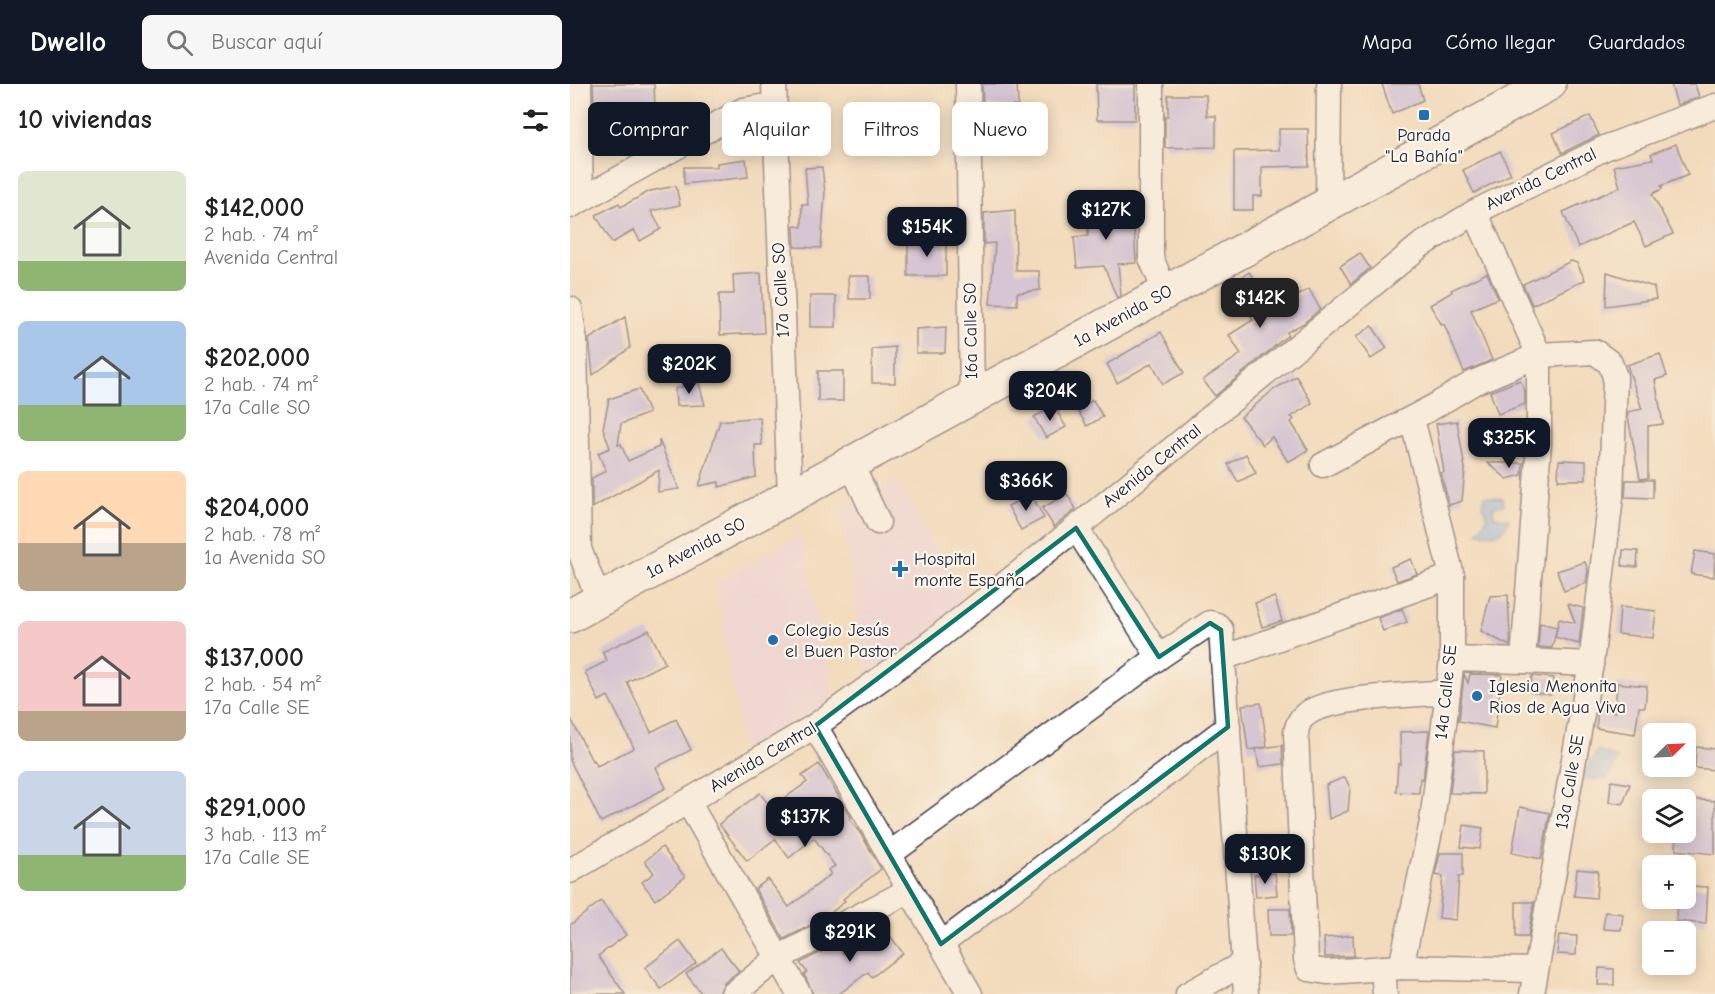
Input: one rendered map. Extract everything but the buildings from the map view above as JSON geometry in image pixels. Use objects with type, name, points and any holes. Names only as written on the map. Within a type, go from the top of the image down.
[{"type":"highway","name":"1a Avenida SO","points":[[570,616],[1549,84]]},
{"type":"street","points":[[575,203],[579,84]]},
{"type":"street","name":"16a Calle SO","points":[[969,84],[972,399]]},
{"type":"street","points":[[1151,84],[1151,258],[1166,293]]},
{"type":"street","points":[[1328,203],[1329,84]]},
{"type":"street","points":[[575,203],[773,94]]},
{"type":"street","name":"17a Calle SO","points":[[773,94],[790,497]]},
{"type":"street","name":"Avenida Central","points":[[570,871],[815,726],[933,641],[1076,528],[1421,245],[1475,212],[1606,147],[1715,106]]},
{"type":"street","points":[[1475,212],[1539,355],[1539,443],[1522,661]]},
{"type":"street","points":[[570,309],[575,354],[579,549],[600,600]]},
{"type":"street","name":"13a Calle SE","points":[[1323,465],[1412,419],[1473,383],[1539,355],[1595,352],[1610,363],[1616,377],[1611,497],[1591,664],[1535,970],[1533,994]]},
{"type":"street","name":"14a Calle SE","points":[[1385,994],[1432,822],[1452,659],[1452,576],[1412,419]]},
{"type":"street","points":[[851,464],[878,522]]},
{"type":"street","points":[[1076,528],[1158,657]]},
{"type":"street","points":[[1223,658],[1452,576]]},
{"type":"street","points":[[888,855],[1158,657],[1210,622],[1221,630],[1246,994]]},
{"type":"street","points":[[1452,659],[1591,664]]},
{"type":"street","points":[[1448,692],[1341,702],[1317,708],[1303,716],[1296,732],[1306,959],[1309,969],[1327,972],[1392,967],[1535,970]]},
{"type":"street","points":[[815,726],[970,994]]},
{"type":"street","points":[[941,944],[1228,727]]},
{"type":"street","points":[[688,802],[799,994]]},
{"type":"street","points":[[733,994],[778,958],[910,891]]},
{"type":"street","points":[[1188,994],[1244,963]]},
{"type":"highlighted area","points":[[1076,528],[1159,657],[1210,623],[1221,630],[1228,727],[941,944],[815,726]]},
{"type":"shaded area","name":"Hospital monte España","points":[[895,480],[972,605],[868,678],[841,509]]},
{"type":"shaded area","name":"Colegio Jesús el Buen Pastor","points":[[801,536],[833,699],[744,751],[716,582]]},
{"type":"water","points":[[1485,496],[1503,498],[1504,505],[1493,507],[1494,516],[1509,519],[1504,530],[1496,534],[1477,533],[1487,518],[1482,506]]},
{"type":"water","points":[[1598,750],[1618,759],[1607,779],[1580,779]]},
{"type":"place","name":"Parada \"La Bahía\"","points":[[1424,115]]},
{"type":"place","name":"Hospital monte España","points":[[900,569]]},
{"type":"place","name":"Colegio Jesús el Buen Pastor","points":[[773,640]]},
{"type":"place","name":"Iglesia Menonita Rios de Agua Viva","points":[[1477,696]]}]
